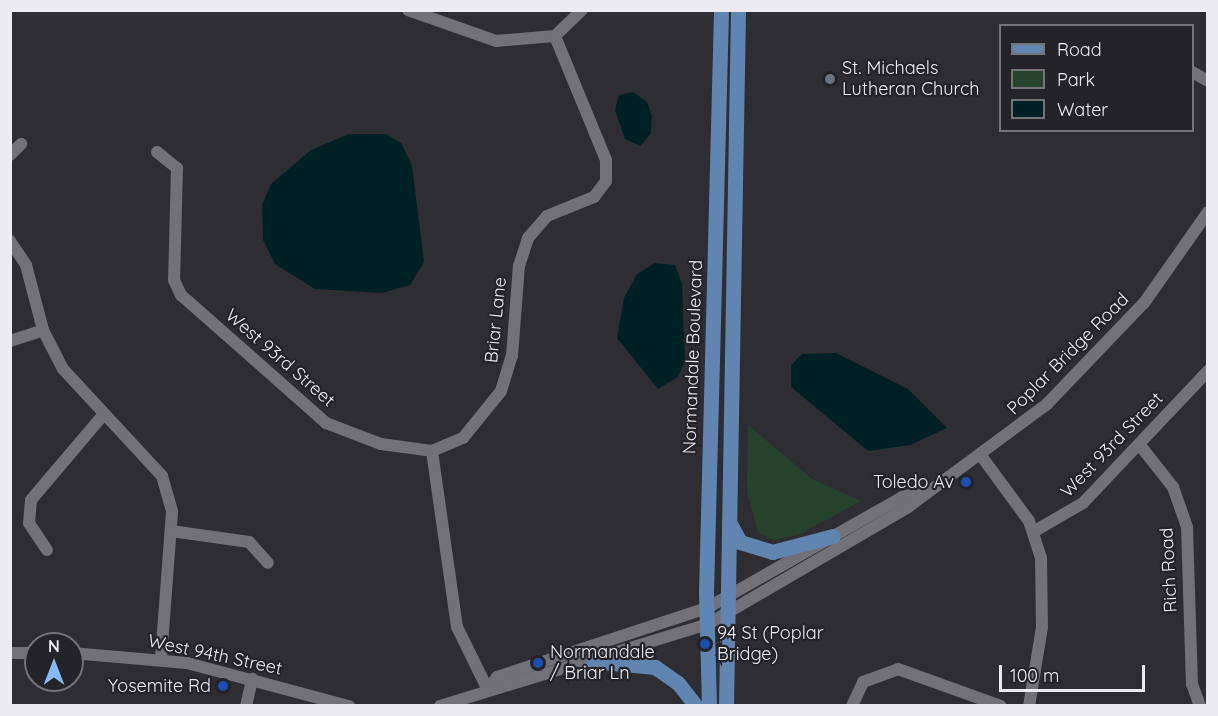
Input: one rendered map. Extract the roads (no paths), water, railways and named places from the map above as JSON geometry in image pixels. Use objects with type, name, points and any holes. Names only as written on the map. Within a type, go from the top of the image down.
[{"type":"main road","name":"Normandale Boulevard","points":[[709,705],[708,616],[721,10]]},
{"type":"main road","name":"Normandale Boulevard","points":[[726,705],[738,10]]},
{"type":"main road","points":[[729,521],[740,542],[772,552],[833,536]]},
{"type":"main road","points":[[591,655],[655,667],[678,683],[696,705]]},
{"type":"street","points":[[408,10],[485,39],[555,36],[582,10]]},
{"type":"street","name":"Briar Lane","points":[[432,450],[463,438],[501,391],[512,356],[519,266],[528,238],[547,216],[594,197],[606,181],[606,160],[555,36]]},
{"type":"street","points":[[1194,73],[1208,81]]},
{"type":"street","points":[[10,155],[21,144]]},
{"type":"street","name":"West 93rd Street","points":[[157,152],[177,168],[174,280],[181,295],[326,423],[381,444],[432,450]]},
{"type":"street","name":"Poplar Bridge Road","points":[[591,655],[708,616],[727,616],[908,507],[925,491],[982,456],[1047,404],[1144,303],[1208,212]]},
{"type":"street","points":[[10,241],[26,265],[43,330],[63,369],[103,415],[139,446],[162,476],[171,531],[161,658]]},
{"type":"street","points":[[10,341],[43,330]]},
{"type":"street","name":"West 93rd Street","points":[[1033,532],[1083,503],[1208,371]]},
{"type":"street","points":[[47,550],[29,523],[31,500],[103,415]]},
{"type":"street","name":"Rich Road","points":[[1139,444],[1173,487],[1187,527],[1192,684],[1200,705]]},
{"type":"street","points":[[432,450],[457,627],[488,690]]},
{"type":"street","points":[[982,456],[1033,532],[1044,601],[1029,705]]},
{"type":"street","name":"Poplar Bridge Road","points":[[708,616],[727,599],[833,536],[902,497],[925,491]]},
{"type":"street","points":[[171,531],[249,542],[268,563]]},
{"type":"street","name":"West 94th Street","points":[[84,654],[161,658],[349,705]]},
{"type":"street","points":[[440,705],[591,655]]},
{"type":"street","points":[[852,705],[863,682],[898,669],[1001,705]]},
{"type":"street","points":[[246,705],[252,679]]},
{"type":"water","points":[[633,92],[647,102],[652,116],[651,133],[640,146],[625,139],[615,110],[619,95]]},
{"type":"water","points":[[349,134],[386,134],[401,143],[412,166],[424,262],[410,285],[382,293],[315,289],[275,264],[263,240],[262,205],[271,184],[311,150]]},
{"type":"water","points":[[655,263],[675,265],[682,284],[685,361],[678,377],[658,389],[617,338],[624,298],[637,274]]},
{"type":"water","points":[[836,353],[908,389],[947,428],[910,445],[868,451],[791,387],[791,365],[802,354]]},
{"type":"place","name":"St. Michaels Lutheran Church","points":[[830,79]]},
{"type":"place","name":"Toledo Av","points":[[966,482]]},
{"type":"place","name":"94 St (Poplar Bridge)","points":[[705,644]]},
{"type":"place","name":"Normandale / Briar Ln","points":[[538,663]]},
{"type":"place","name":"Yosemite Rd","points":[[223,686]]}]
